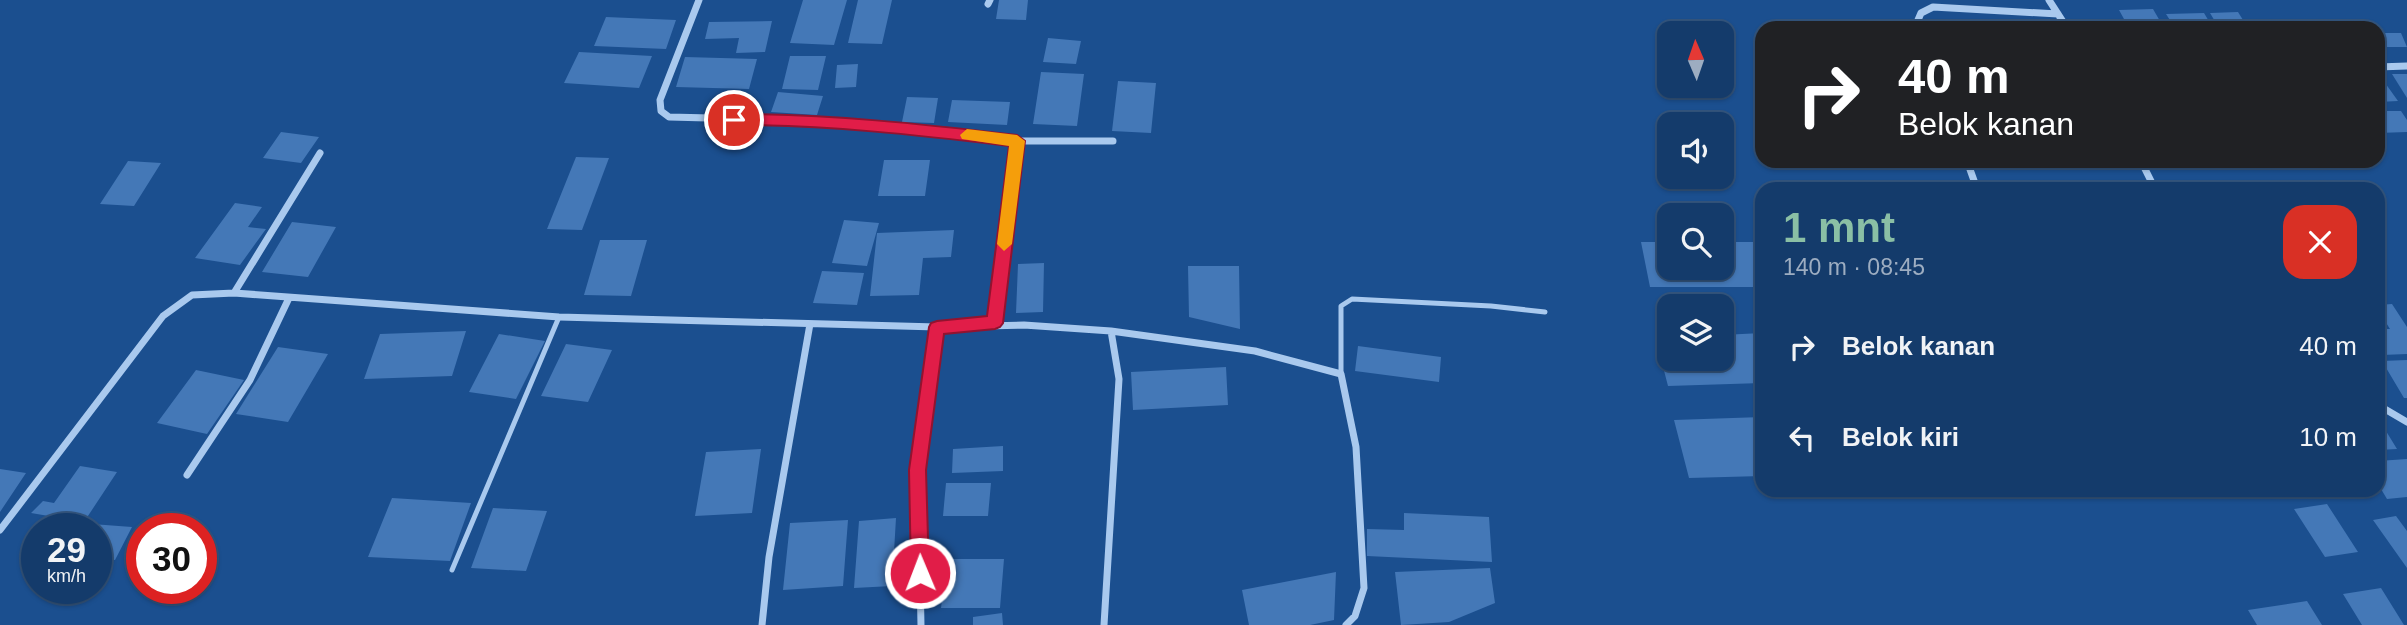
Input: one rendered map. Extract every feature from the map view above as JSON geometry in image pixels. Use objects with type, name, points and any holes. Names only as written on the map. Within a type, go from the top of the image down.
[{"type":"street","points":[[699,0],[660,100],[661,111],[669,117],[789,120],[918,129],[1017,141],[1112,141]]},
{"type":"street","points":[[2049,0],[2062,21]]},
{"type":"street","points":[[1918,21],[1921,13],[1933,7],[2058,14]]},
{"type":"street","points":[[2385,67],[2407,66]]},
{"type":"street","points":[[995,323],[1017,141]]},
{"type":"street","points":[[234,293],[320,153]]},
{"type":"street","points":[[0,530],[163,316],[192,295],[234,293],[559,317],[937,327],[995,323],[1111,331],[1255,351],[1341,374],[1356,447],[1364,588],[1355,616],[1346,625]]},
{"type":"street","points":[[187,475],[250,380],[289,298]]},
{"type":"street","points":[[762,625],[769,557],[810,324]]},
{"type":"street","points":[[921,625],[918,470],[937,327]]},
{"type":"street","points":[[1104,625],[1119,379],[1111,331]]},
{"type":"street","points":[[2385,409],[2407,422]]},
{"type":"lane","points":[[1341,374],[1341,306],[1352,299],[1492,306],[1545,312]]},
{"type":"lane","points":[[452,570],[559,317]]},
{"type":"building","points":[[803,0],[847,0],[834,45],[790,43]]},
{"type":"building","points":[[858,0],[892,0],[882,44],[848,43]]},
{"type":"building","points":[[999,0],[1028,0],[1026,20],[996,19]]},
{"type":"building","points":[[2153,9],[2160,21],[2125,21],[2119,10]]},
{"type":"building","points":[[2238,12],[2244,21],[2215,21],[2210,13]]},
{"type":"building","points":[[2204,13],[2209,21],[2170,21],[2166,14]]},
{"type":"building","points":[[606,17],[676,20],[666,49],[594,46]]},
{"type":"building","points":[[772,21],[765,52],[736,53],[739,38],[705,39],[709,22]]},
{"type":"building","points":[[2385,33],[2401,33],[2407,47],[2385,47]]},
{"type":"building","points":[[1048,38],[1081,41],[1076,64],[1043,62]]},
{"type":"building","points":[[579,52],[652,56],[639,88],[564,83]]},
{"type":"building","points":[[790,56],[826,56],[818,90],[782,89]]},
{"type":"building","points":[[685,57],[757,59],[749,89],[676,87]]},
{"type":"building","points":[[858,64],[856,87],[835,88],[837,65]]},
{"type":"building","points":[[1041,72],[1084,74],[1077,126],[1033,124]]},
{"type":"building","points":[[2392,74],[2407,74],[2407,98]]},
{"type":"building","points":[[1118,81],[1156,83],[1151,133],[1112,131]]},
{"type":"building","points":[[2385,83],[2398,101],[2385,102]]},
{"type":"building","points":[[778,92],[823,96],[817,115],[771,112]]},
{"type":"building","points":[[907,97],[938,98],[934,123],[902,122]]},
{"type":"building","points":[[952,100],[1010,102],[1007,125],[948,122]]},
{"type":"building","points":[[2385,111],[2401,111],[2407,120],[2407,132],[2385,133]]},
{"type":"building","points":[[281,132],[319,137],[301,163],[263,158]]},
{"type":"building","points":[[576,157],[609,158],[582,230],[547,229]]},
{"type":"building","points":[[884,160],[930,160],[925,196],[878,196]]},
{"type":"building","points":[[128,161],[161,163],[134,206],[100,204]]},
{"type":"building","points":[[235,203],[262,207],[248,227],[266,229],[240,265],[195,258]]},
{"type":"building","points":[[844,220],[879,223],[867,266],[832,263]]},
{"type":"building","points":[[292,222],[336,227],[308,277],[262,272]]},
{"type":"building","points":[[954,230],[951,257],[923,258],[919,295],[870,296],[877,233]]},
{"type":"building","points":[[600,240],[647,240],[631,296],[584,295]]},
{"type":"building","points":[[1641,242],[1657,242],[1657,280],[1734,280],[1734,242],[1755,242],[1755,287],[1650,287]]},
{"type":"building","points":[[1044,263],[1043,312],[1016,313],[1018,264]]},
{"type":"building","points":[[1188,266],[1239,266],[1240,329],[1189,317]]},
{"type":"building","points":[[822,271],[864,273],[857,305],[813,303]]},
{"type":"building","points":[[2385,304],[2392,304],[2407,327],[2407,354],[2385,355],[2385,329],[2390,329],[2385,321]]},
{"type":"building","points":[[466,331],[452,376],[364,379],[380,334]]},
{"type":"building","points":[[1755,333],[1755,383],[1668,386],[1664,371],[1734,371],[1734,334]]},
{"type":"building","points":[[499,334],[545,341],[516,399],[469,392]]},
{"type":"building","points":[[566,344],[612,350],[588,402],[541,396]]},
{"type":"building","points":[[1358,346],[1441,357],[1439,382],[1355,371]]},
{"type":"building","points":[[278,347],[328,354],[288,422],[236,414]]},
{"type":"building","points":[[2407,360],[2407,398],[2404,398],[2385,366],[2385,361]]},
{"type":"building","points":[[1226,367],[1228,405],[1133,410],[1131,372]]},
{"type":"building","points":[[196,370],[244,380],[207,434],[157,423]]},
{"type":"building","points":[[1755,417],[1755,476],[1689,478],[1674,420]]},
{"type":"building","points":[[2385,429],[2397,449],[2385,450]]},
{"type":"building","points":[[1003,446],[1003,471],[952,473],[953,449]]},
{"type":"building","points":[[761,449],[752,513],[695,516],[706,452]]},
{"type":"building","points":[[2407,459],[2407,497],[2387,499],[2385,461]]},
{"type":"building","points":[[80,466],[117,472],[90,513],[31,513],[43,501],[54,503]]},
{"type":"building","points":[[0,469],[26,473],[0,512]]},
{"type":"building","points":[[946,483],[991,483],[988,516],[943,516]]},
{"type":"building","points":[[392,498],[471,503],[450,561],[368,557]]},
{"type":"building","points":[[2327,504],[2358,552],[2325,557],[2294,509]]},
{"type":"building","points":[[493,508],[547,511],[526,571],[471,568]]},
{"type":"building","points":[[1404,513],[1489,517],[1492,562],[1367,556],[1367,529],[1404,530]]},
{"type":"building","points":[[2396,516],[2407,531],[2407,568],[2373,520]]},
{"type":"building","points":[[896,518],[892,586],[854,588],[859,521]]},
{"type":"building","points":[[848,520],[843,586],[783,590],[790,523]]},
{"type":"building","points":[[112,526],[126,527],[126,539],[115,560],[112,560]]},
{"type":"building","points":[[947,559],[1004,559],[1000,608],[941,608]]},
{"type":"building","points":[[1490,568],[1495,603],[1449,622],[1401,625],[1395,572]]},
{"type":"building","points":[[1336,572],[1334,620],[1310,625],[1249,625],[1242,590]]},
{"type":"building","points":[[2381,588],[2404,625],[2362,625],[2343,594]]},
{"type":"building","points":[[2307,601],[2322,625],[2257,625],[2248,610]]},
{"type":"building","points":[[1002,613],[1003,625],[973,625],[973,617]]},
{"type":"slow traffic","points":[[967,135],[1017,141],[1004,244]]},
{"type":"route","points":[[734,120],[789,120],[918,129],[1017,141],[995,323],[937,327],[918,470],[920,573]]}]
